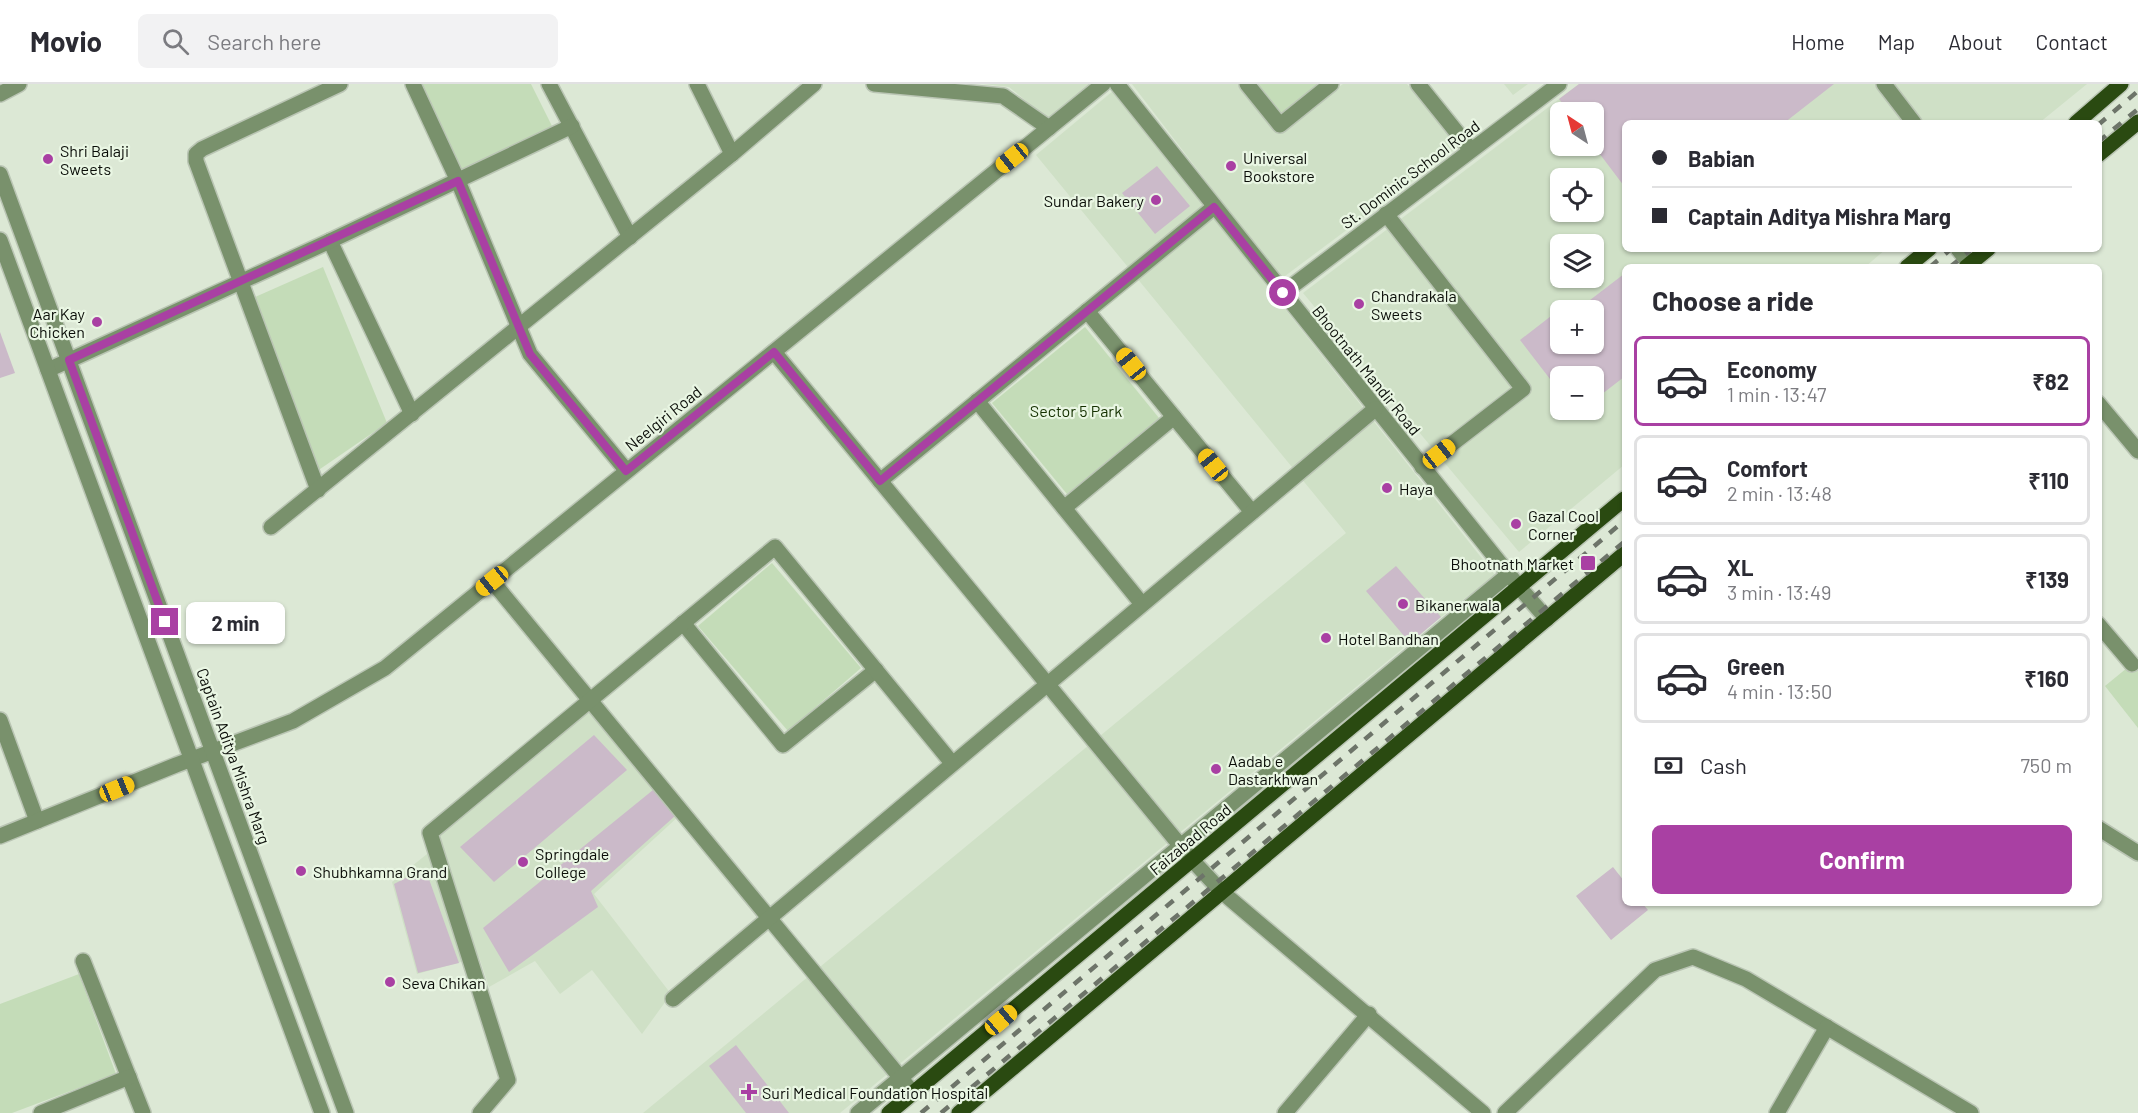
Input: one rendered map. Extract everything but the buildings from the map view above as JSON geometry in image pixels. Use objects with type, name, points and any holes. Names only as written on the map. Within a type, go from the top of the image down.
[{"type":"main road","points":[[2079,120],[2121,84]]},
{"type":"main road","points":[[2102,152],[2138,122]]},
{"type":"main road","points":[[1911,264],[1925,252]]},
{"type":"main road","points":[[1970,264],[1984,252]]},
{"type":"main road","name":"Faizabad Road","points":[[889,1113],[1193,861],[1514,580],[1622,500]]},
{"type":"main road","points":[[959,1113],[1622,556]]},
{"type":"street","points":[[0,94],[19,84]]},
{"type":"street","points":[[318,489],[240,283],[196,161],[196,154],[202,149],[340,84]]},
{"type":"street","points":[[413,84],[458,181],[530,354],[626,471]]},
{"type":"street","points":[[549,84],[630,237]]},
{"type":"street","points":[[697,84],[732,154]]},
{"type":"street","points":[[271,527],[519,328],[814,84]]},
{"type":"street","points":[[874,84],[1003,96],[1049,128]]},
{"type":"street","name":"Neelgiri Road","points":[[0,836],[293,721],[385,668],[1103,84]]},
{"type":"street","name":"Bhootnath Mandir Road","points":[[1117,84],[1375,409],[1547,619]]},
{"type":"street","points":[[1247,84],[1280,125],[1331,84]]},
{"type":"street","points":[[1418,84],[1471,150]]},
{"type":"street","name":"St. Dominic School Road","points":[[1283,293],[1559,84]]},
{"type":"street","points":[[1884,84],[1912,120]]},
{"type":"street","points":[[48,370],[240,283],[572,126]]},
{"type":"street","name":"Captain Aditya Mishra Marg","points":[[0,174],[346,1113]]},
{"type":"street","points":[[880,481],[1214,207]]},
{"type":"street","points":[[1386,214],[1523,389],[1422,467]]},
{"type":"street","points":[[0,240],[322,1113]]},
{"type":"street","points":[[330,241],[412,414]]},
{"type":"street","points":[[1087,311],[1252,512]]},
{"type":"street","points":[[774,352],[1193,861],[1222,892],[1369,1014],[1483,1113]]},
{"type":"street","points":[[977,401],[1142,604]]},
{"type":"street","points":[[2102,408],[2138,451]]},
{"type":"street","points":[[673,999],[1375,409]]},
{"type":"street","points":[[1064,508],[1174,417]]},
{"type":"street","points":[[480,1113],[508,1080],[430,833],[775,547],[952,763]]},
{"type":"street","points":[[858,1113],[1181,846],[1514,580]]},
{"type":"street","points":[[492,581],[914,1093]]},
{"type":"street","points":[[683,623],[783,745],[876,670]]},
{"type":"street","points":[[2102,629],[2132,664]]},
{"type":"street","points":[[0,720],[37,821]]},
{"type":"street","points":[[2102,830],[2138,853]]},
{"type":"street","points":[[1505,1113],[1655,970],[1693,957],[1746,979],[1971,1113]]},
{"type":"street","points":[[83,961],[142,1113]]},
{"type":"street","points":[[1285,1113],[1369,1014]]},
{"type":"street","points":[[1777,1113],[1827,1027]]},
{"type":"street","points":[[41,1113],[129,1077]]},
{"type":"shaded area","points":[[983,84],[1091,84],[1051,121],[1009,87]]},
{"type":"shaded area","points":[[1132,84],[1240,84],[1278,132],[1343,84],[1407,84],[1459,146],[1281,279]]},
{"type":"shaded area","points":[[1504,84],[1528,84],[1513,95]]},
{"type":"shaded area","points":[[1579,84],[2087,84],[2043,120],[1622,120],[1622,252],[1882,252],[1868,264],[1622,264],[1622,467],[1519,552],[1303,293],[1550,106],[1550,156],[1604,156],[1604,102],[1555,102]]},
{"type":"shaded area","points":[[1113,91],[1495,575],[1441,617],[840,1113],[643,1113],[1346,533],[1036,155]]},
{"type":"shaded area","name":"Springdale College","points":[[590,709],[680,815],[594,894],[671,994],[642,1034],[592,970],[560,994],[535,961],[489,987],[479,957],[417,974],[392,882],[442,842],[438,832]]},
{"type":"green space","points":[[412,84],[531,84],[552,126],[457,174]]},
{"type":"green space","points":[[1253,84],[1323,84],[1281,119]]},
{"type":"green space","points":[[323,267],[387,423],[307,478],[246,301]]},
{"type":"green space","name":"Sector 5 Park","points":[[1085,327],[1159,418],[1067,494],[992,403]]},
{"type":"green space","points":[[772,563],[861,668],[788,731],[698,626]]},
{"type":"green space","points":[[2138,659],[2138,728],[2105,686]]},
{"type":"green space","points":[[79,974],[116,1074],[12,1113],[0,1113],[0,1004]]},
{"type":"railway","points":[[2102,122],[2138,91]]},
{"type":"railway","points":[[2102,139],[2138,109]]},
{"type":"railway","points":[[1934,264],[1948,252]]},
{"type":"railway","points":[[1954,264],[1968,252]]},
{"type":"railway","points":[[921,1113],[1622,523]]},
{"type":"railway","points":[[941,1113],[1622,544]]},
{"type":"place","name":"Shri Balaji Sweets","points":[[48,159]]},
{"type":"place","name":"Universal Bookstore","points":[[1231,166]]},
{"type":"place","name":"Sundar Bakery","points":[[1156,200]]},
{"type":"place","name":"Chandrakala Sweets","points":[[1359,304]]},
{"type":"place","name":"Aar Kay Chicken","points":[[97,322]]},
{"type":"place","name":"Haya","points":[[1387,488]]},
{"type":"place","name":"Gazal Cool Corner","points":[[1516,524]]},
{"type":"place","name":"Bhootnath Market","points":[[1588,563]]},
{"type":"place","name":"Bikanerwala","points":[[1403,604]]},
{"type":"place","name":"Hotel Bandhan","points":[[1326,638]]},
{"type":"place","name":"Aadab e Dastarkhwan","points":[[1216,769]]},
{"type":"place","name":"Springdale College","points":[[523,862]]},
{"type":"place","name":"Shubhkamna Grand","points":[[301,871]]},
{"type":"place","name":"Seva Chikan","points":[[390,982]]},
{"type":"place","name":"Suri Medical Foundation Hospital","points":[[749,1092]]},
{"type":"route","points":[[165,622],[69,360],[458,181],[530,354],[626,471],[774,352],[880,481],[1214,207],[1283,293]]}]
